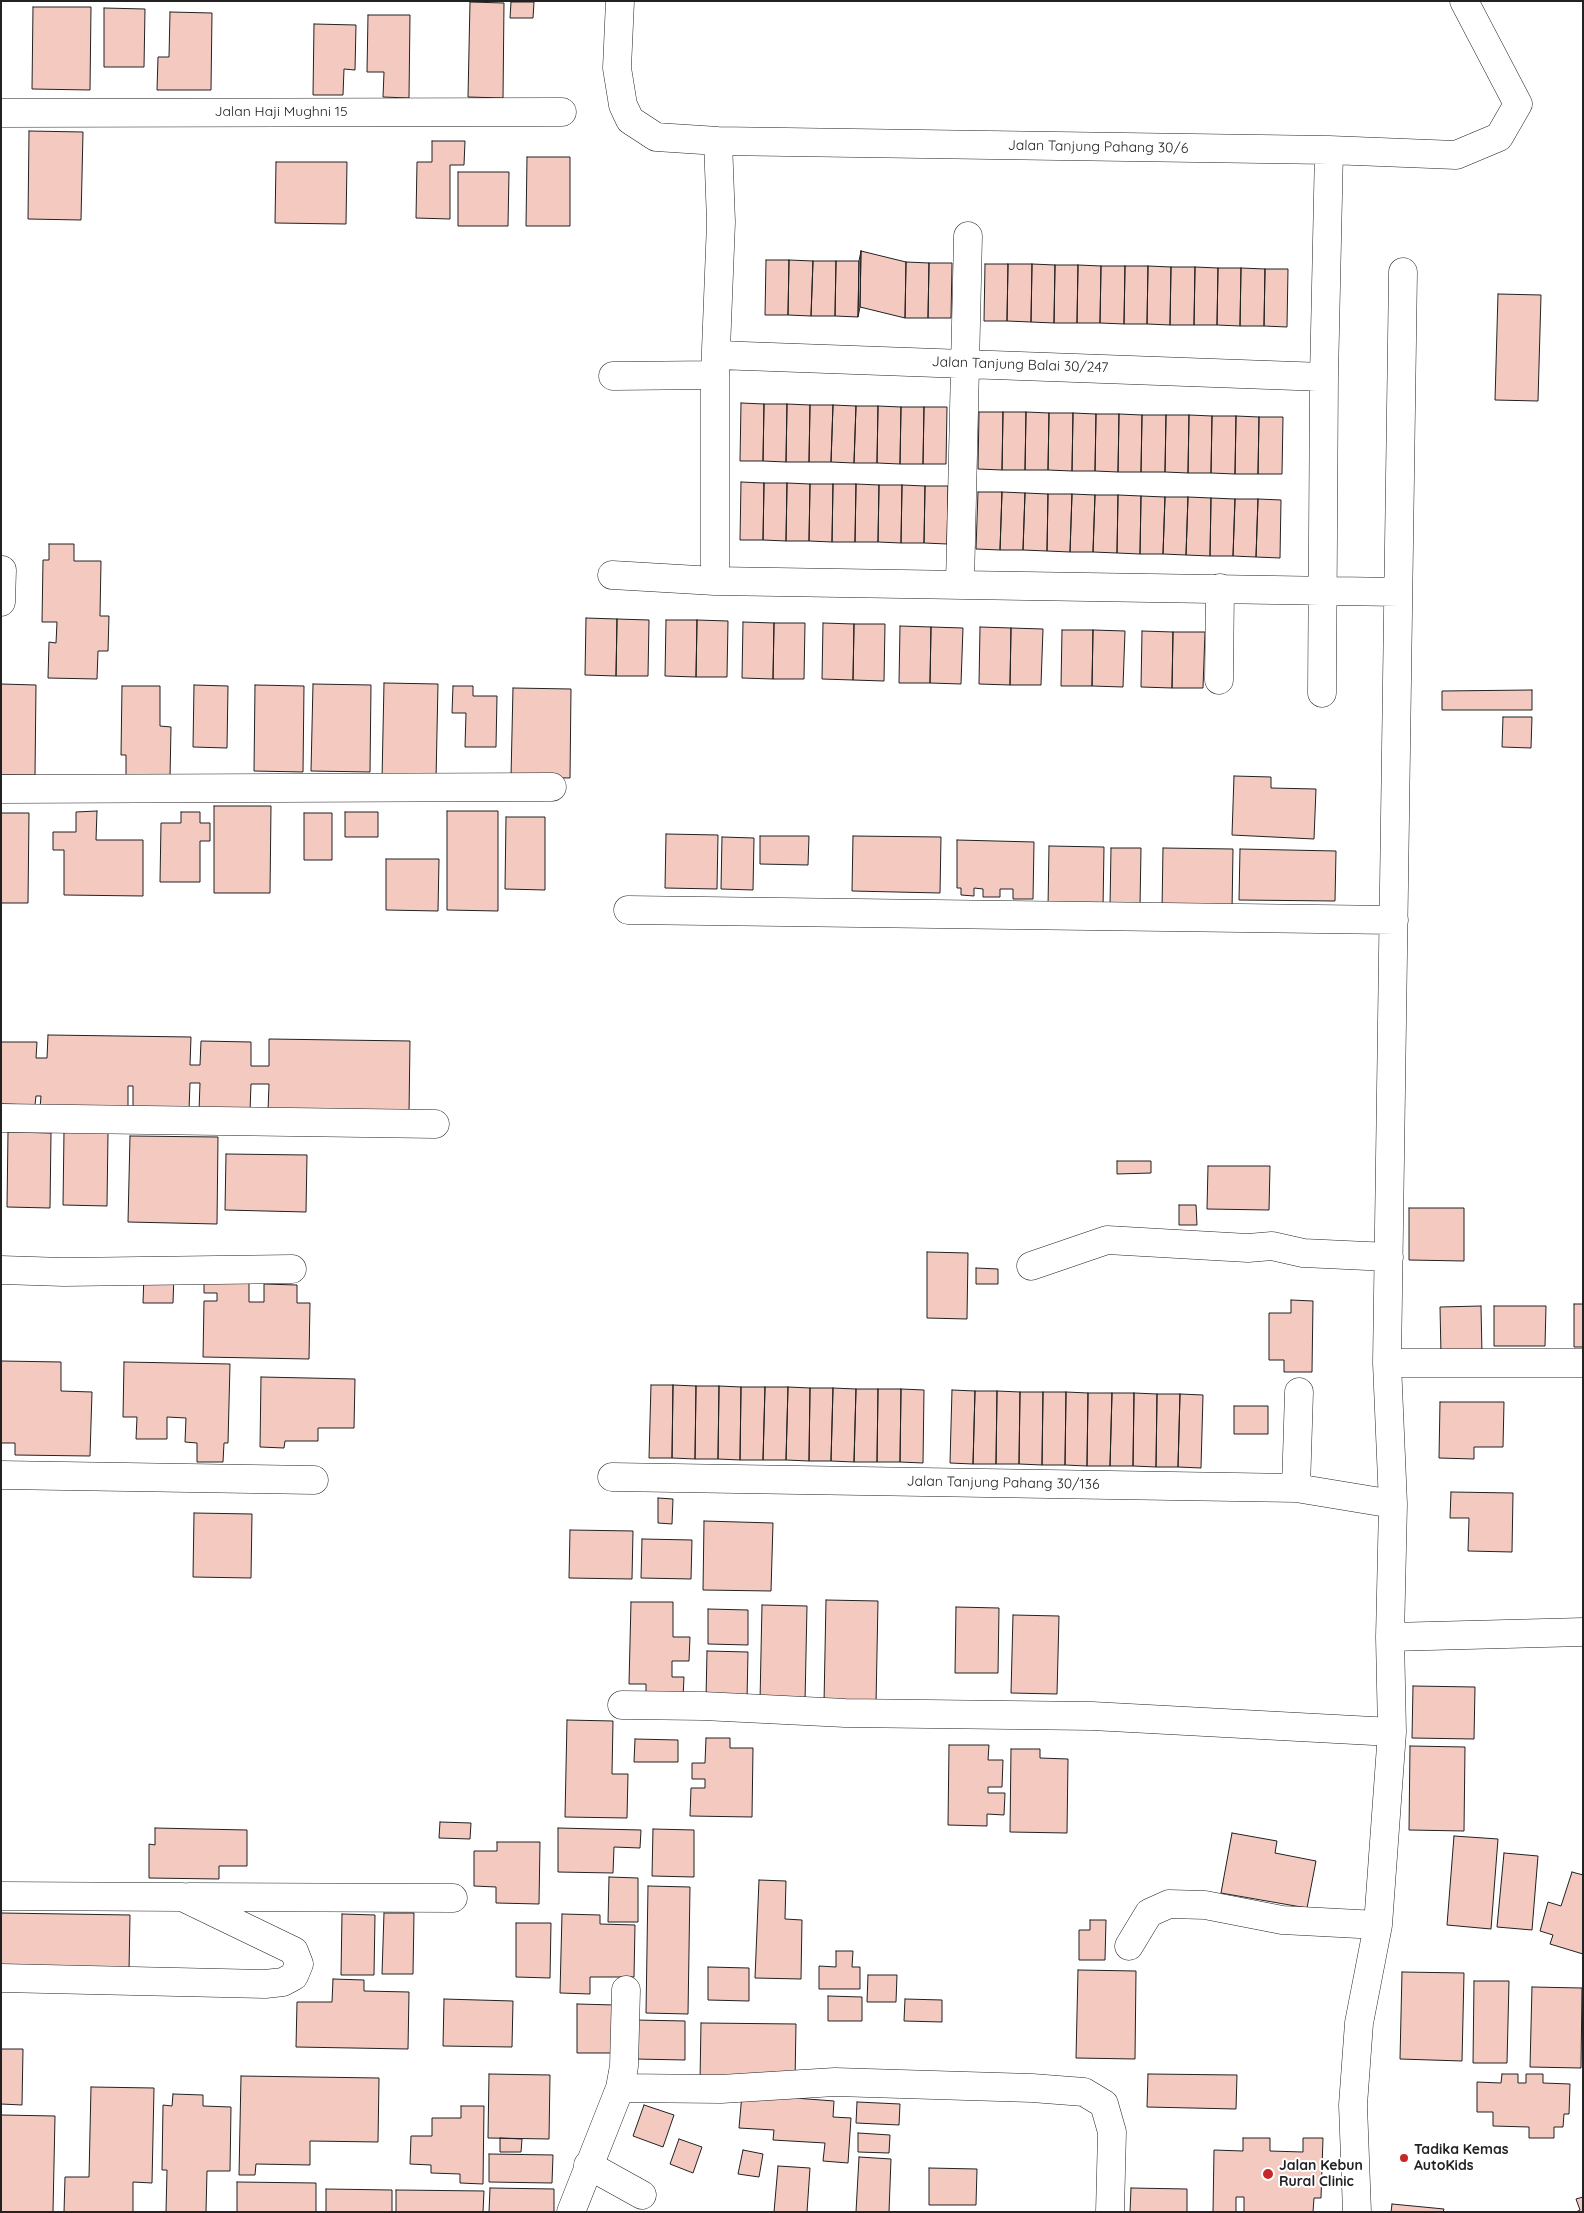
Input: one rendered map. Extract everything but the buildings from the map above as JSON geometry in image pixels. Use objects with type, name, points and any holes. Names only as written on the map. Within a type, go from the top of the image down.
[{"type":"street","name":"Jalan Tanjung Pahang 30/6","points":[[620,1],[617,68],[623,105],[630,120],[656,137],[718,141],[1329,150],[1456,155],[1499,137],[1518,104],[1464,1]]},
{"type":"street","name":"Jalan Haji Mughni 15","points":[[1,113],[562,112]]},
{"type":"street","points":[[715,581],[715,365],[721,222],[718,141]]},
{"type":"street","points":[[1322,693],[1324,377],[1329,150]]},
{"type":"street","points":[[960,584],[968,236]]},
{"type":"street","points":[[1357,2212],[1353,2105],[1359,2022],[1378,1925],[1392,1732],[1390,1637],[1393,1504],[1387,1363],[1403,272]]},
{"type":"street","name":"Jalan Tanjung Balai 30/247","points":[[613,376],[715,365],[965,363],[1324,377]]},
{"type":"street","points":[[1,602],[2,570]]},
{"type":"street","points":[[612,575],[715,581],[1398,592]]},
{"type":"street","points":[[1219,680],[1220,588]]},
{"type":"street","points":[[1,789],[552,786]]},
{"type":"street","points":[[628,910],[1394,920]]},
{"type":"street","points":[[1,1118],[435,1124]]},
{"type":"street","points":[[1031,1266],[1107,1240],[1248,1248],[1272,1246],[1303,1253],[1388,1257]]},
{"type":"street","points":[[1,1270],[64,1272],[292,1269]]},
{"type":"street","points":[[1387,1363],[1583,1363]]},
{"type":"street","points":[[1296,1488],[1299,1392]]},
{"type":"street","points":[[1,1475],[314,1480]]},
{"type":"street","name":"Jalan Tanjung Pahang 30/136","points":[[612,1477],[1296,1488],[1393,1504]]},
{"type":"street","points":[[1390,1637],[1583,1632]]},
{"type":"street","points":[[622,1705],[703,1706],[845,1713],[1092,1716],[1392,1732]]},
{"type":"street","points":[[1,1896],[453,1898]]},
{"type":"street","points":[[1,1978],[265,1984],[284,1982],[294,1976],[299,1964],[294,1951],[182,1897]]},
{"type":"street","points":[[1129,1946],[1149,1913],[1169,1904],[1205,1905],[1282,1920],[1378,1925]]},
{"type":"street","points":[[571,2212],[620,2088],[624,2066],[626,1990]]},
{"type":"street","points":[[620,2088],[721,2089],[835,2082],[1024,2087],[1084,2092],[1104,2104],[1112,2132],[1110,2212]]},
{"type":"street","points":[[588,2165],[642,2195]]},
{"type":"place","name":"Tadika Kemas AutoKids","points":[[1404,2158]]},
{"type":"place","name":"Jalan Kebun Rural Clinic","points":[[1268,2174]]}]
